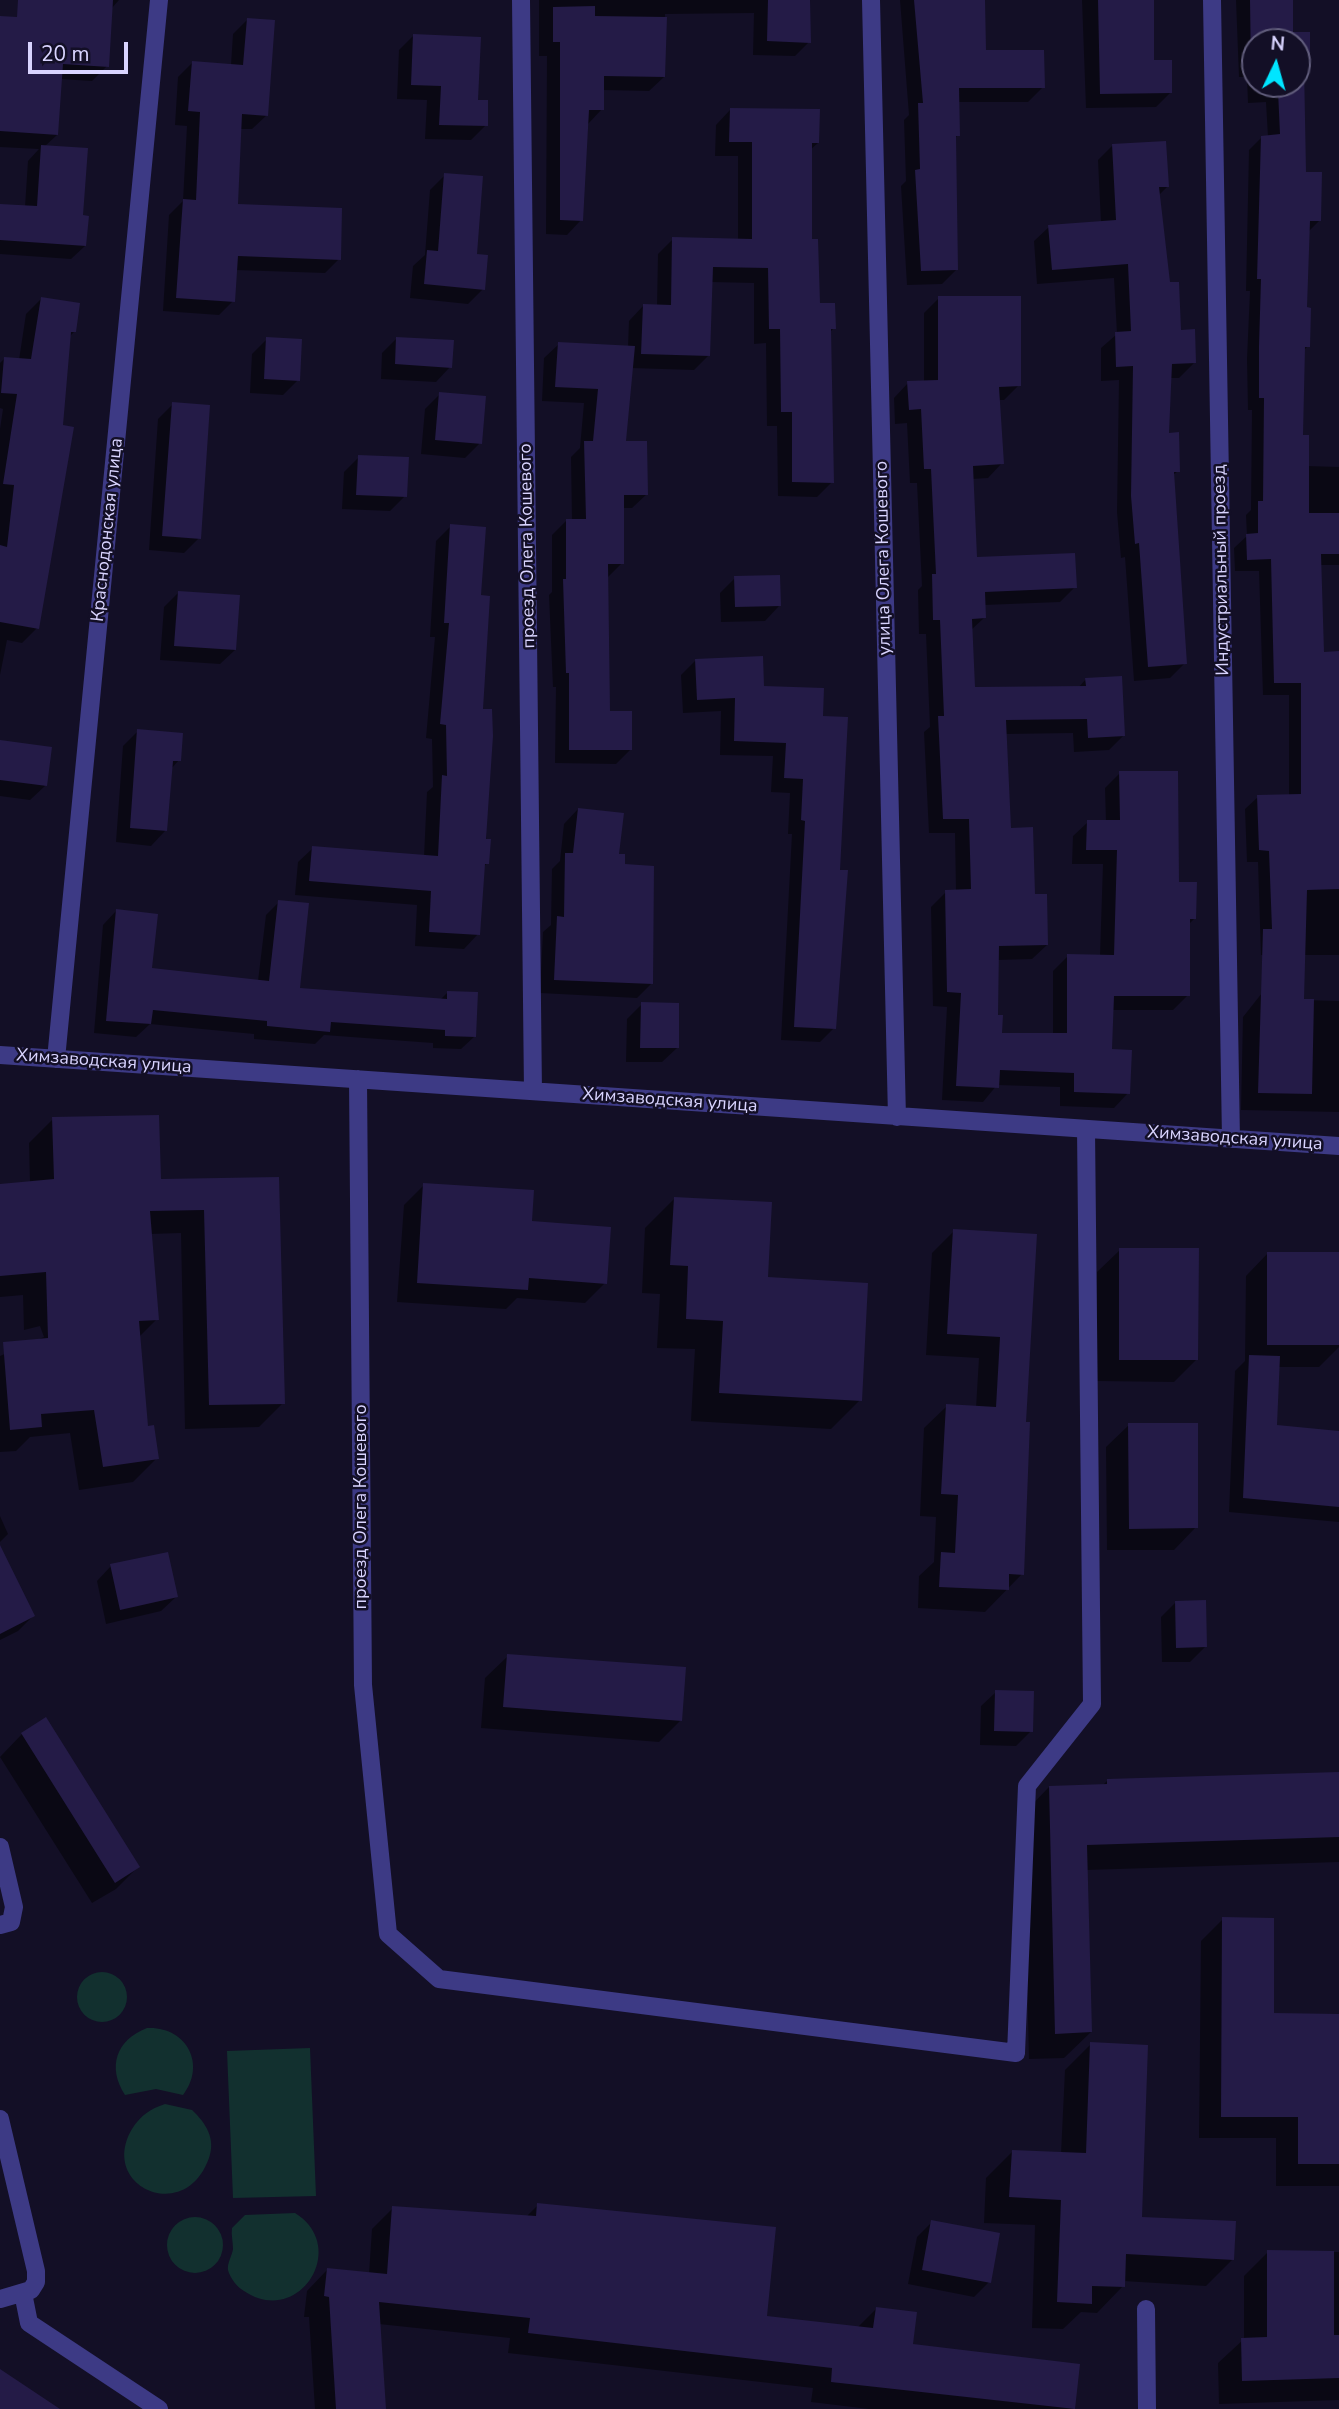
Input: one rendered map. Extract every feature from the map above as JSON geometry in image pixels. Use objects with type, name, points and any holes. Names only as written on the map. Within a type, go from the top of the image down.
[{"type":"street","name":"Краснодонская улица","points":[[56,1059],[159,0]]},
{"type":"street","name":"проезд Олега Кошевого","points":[[521,0],[533,1091]]},
{"type":"street","name":"улица Олега Кошевого","points":[[870,0],[897,1116]]},
{"type":"street","name":"Индустриальный проезд","points":[[1212,0],[1231,1139]]},
{"type":"street","name":"Химзаводская улица","points":[[0,1055],[1339,1146]]},
{"type":"street","name":"проезд Олега Кошевого","points":[[358,1079],[363,1685],[388,1934],[439,1979],[1016,2053],[1027,1786],[1092,1704],[1086,1129]]},
{"type":"street","points":[[0,1847],[14,1907],[11,1922],[0,1925]]},
{"type":"street","points":[[0,2119],[36,2271],[36,2282],[31,2290],[0,2299]]},
{"type":"street","points":[[23,2294],[29,2323],[159,2409]]},
{"type":"street","points":[[1146,2308],[1147,2409]]},
{"type":"green space","points":[[102,1972],[119,1980],[127,1997],[119,2014],[102,2022],[85,2014],[77,1997],[85,1980]]},
{"type":"green space","points":[[147,2028],[172,2033],[189,2049],[193,2071],[183,2095],[156,2089],[125,2095],[116,2074],[118,2056],[128,2040]]},
{"type":"green space","points":[[310,2048],[316,2196],[233,2198],[227,2051]]},
{"type":"green space","points":[[165,2104],[192,2110],[202,2120],[210,2138],[211,2151],[197,2179],[182,2190],[165,2194],[149,2190],[135,2181],[126,2167],[125,2149],[132,2129],[139,2120],[150,2110]]},
{"type":"green space","points":[[295,2213],[311,2228],[318,2245],[318,2262],[311,2279],[299,2292],[283,2299],[264,2300],[241,2289],[228,2270],[233,2249],[232,2228],[245,2215]]},
{"type":"green space","points":[[195,2217],[206,2219],[215,2225],[221,2234],[221,2256],[215,2265],[206,2271],[195,2273],[184,2271],[175,2265],[169,2256],[167,2245],[169,2234],[175,2225],[184,2219]]},
{"type":"building","points":[[18,0],[113,0],[109,67],[63,64],[58,135],[0,131],[0,16],[17,17]]},
{"type":"building","points":[[768,0],[810,0],[811,43],[767,41]]},
{"type":"building","points":[[914,0],[985,0],[986,50],[1044,50],[1045,88],[959,88],[960,136],[956,136],[958,270],[921,271],[915,170],[920,169],[918,103],[923,103]]},
{"type":"building","points":[[1098,0],[1154,0],[1154,60],[1172,60],[1172,93],[1100,94]]},
{"type":"building","points":[[1250,0],[1293,0],[1293,28],[1250,28]]},
{"type":"building","points":[[595,6],[595,16],[667,17],[665,77],[604,76],[604,110],[589,110],[583,221],[560,220],[560,42],[553,42],[553,7]]},
{"type":"building","points":[[247,18],[275,20],[268,116],[242,114],[238,204],[342,208],[341,260],[238,256],[235,302],[176,298],[183,199],[196,200],[200,112],[188,111],[192,61],[243,65]]},
{"type":"building","points":[[413,34],[481,37],[478,100],[488,100],[488,126],[439,125],[441,86],[411,85]]},
{"type":"building","points":[[1278,98],[1305,98],[1306,172],[1322,172],[1321,221],[1310,221],[1307,307],[1311,308],[1310,347],[1305,347],[1303,435],[1309,435],[1309,513],[1339,513],[1339,554],[1321,554],[1324,652],[1339,651],[1339,889],[1307,890],[1304,999],[1314,999],[1312,1094],[1258,1093],[1263,929],[1272,929],[1269,851],[1259,850],[1257,795],[1301,794],[1301,683],[1274,683],[1271,559],[1247,560],[1246,534],[1258,533],[1258,501],[1263,501],[1264,398],[1259,398],[1261,279],[1257,279],[1261,136],[1280,134]]},
{"type":"building","points":[[730,108],[820,109],[819,143],[812,143],[812,239],[818,239],[820,303],[835,303],[836,329],[831,329],[834,483],[792,482],[792,412],[781,412],[780,329],[769,329],[768,268],[713,267],[710,356],[641,354],[643,304],[671,305],[672,237],[752,239],[752,142],[729,142]]},
{"type":"building","points":[[1166,141],[1169,187],[1159,187],[1170,282],[1179,282],[1181,330],[1195,329],[1196,363],[1172,364],[1169,433],[1179,432],[1180,472],[1174,472],[1187,664],[1148,667],[1139,543],[1135,544],[1131,496],[1133,366],[1116,367],[1115,332],[1131,331],[1128,264],[1052,270],[1048,225],[1116,220],[1112,144]]},
{"type":"building","points":[[41,145],[88,148],[83,215],[89,216],[86,246],[0,240],[0,204],[37,206]]},
{"type":"building","points":[[444,173],[483,176],[477,254],[488,255],[485,290],[424,284],[427,250],[438,251]]},
{"type":"building","points":[[938,296],[1021,296],[1021,386],[999,387],[1004,464],[973,466],[977,557],[1075,553],[1077,588],[985,592],[986,618],[972,619],[975,687],[1086,686],[1085,678],[1122,676],[1125,736],[1088,738],[1087,719],[1006,720],[1011,828],[1033,827],[1035,894],[1047,894],[1048,945],[999,946],[998,1015],[1003,1015],[1002,1033],[1067,1033],[1067,954],[1114,955],[1117,850],[1086,850],[1087,820],[1120,820],[1119,771],[1178,771],[1179,882],[1197,882],[1196,919],[1190,919],[1190,996],[1114,996],[1112,1049],[1132,1050],[1130,1094],[1074,1092],[1074,1073],[1000,1070],[999,1088],[956,1086],[961,993],[947,992],[945,890],[971,889],[969,819],[943,819],[938,716],[944,716],[940,620],[933,620],[932,574],[936,574],[931,469],[924,469],[921,409],[909,410],[907,381],[938,380]]},
{"type":"building","points":[[41,297],[80,303],[76,332],[71,332],[63,425],[74,427],[39,629],[0,622],[0,545],[7,547],[14,485],[3,484],[17,394],[1,393],[4,357],[31,359]]},
{"type":"building","points":[[266,337],[302,339],[300,381],[264,379]]},
{"type":"building","points":[[396,337],[454,340],[452,368],[395,364]]},
{"type":"building","points":[[558,342],[635,346],[626,441],[647,441],[648,495],[624,495],[624,564],[608,564],[610,711],[632,711],[632,750],[569,750],[569,673],[566,673],[563,579],[566,579],[566,519],[586,519],[584,441],[593,441],[598,389],[555,387]]},
{"type":"building","points":[[439,392],[486,396],[482,444],[435,440]]},
{"type":"building","points":[[172,402],[210,405],[201,539],[162,536]]},
{"type":"building","points":[[358,455],[409,457],[407,497],[356,495]]},
{"type":"building","points":[[450,524],[486,527],[481,595],[490,596],[483,709],[492,709],[493,736],[486,839],[491,839],[489,864],[485,864],[480,935],[429,932],[431,891],[309,881],[312,846],[438,856],[442,775],[447,776],[446,725],[440,724],[449,623],[444,623]]},
{"type":"building","points":[[780,575],[781,606],[735,607],[734,576]]},
{"type":"building","points":[[178,591],[240,595],[236,650],[174,646]]},
{"type":"building","points":[[763,656],[764,686],[824,688],[823,716],[848,717],[840,870],[848,870],[836,1029],[794,1027],[805,821],[801,820],[803,779],[784,778],[786,743],[734,741],[735,698],[697,700],[695,659]]},
{"type":"building","points":[[137,729],[183,733],[181,761],[173,761],[167,831],[130,828]]},
{"type":"building","points":[[0,740],[52,747],[47,786],[0,780]]},
{"type":"building","points":[[578,808],[624,813],[619,854],[625,854],[625,864],[654,866],[653,984],[554,980],[557,916],[564,917],[565,853],[573,853]]},
{"type":"building","points":[[278,900],[309,903],[300,988],[447,999],[447,991],[478,992],[476,1037],[445,1036],[445,1030],[331,1022],[330,1032],[267,1026],[267,1021],[153,1010],[151,1024],[106,1021],[116,909],[158,914],[152,968],[269,981]]},
{"type":"building","points":[[641,1002],[679,1003],[679,1048],[640,1048]]},
{"type":"building","points":[[159,1115],[161,1179],[279,1177],[285,1404],[209,1405],[204,1210],[150,1211],[159,1320],[139,1321],[148,1426],[154,1425],[159,1459],[103,1467],[94,1410],[41,1414],[42,1427],[10,1430],[3,1342],[48,1338],[46,1272],[0,1276],[0,1184],[54,1179],[52,1117]]},
{"type":"building","points":[[423,1183],[534,1190],[532,1221],[611,1227],[607,1284],[529,1278],[528,1290],[417,1283]]},
{"type":"building","points":[[674,1197],[772,1202],[768,1277],[868,1283],[862,1401],[719,1393],[723,1321],[686,1319],[688,1266],[670,1265]]},
{"type":"building","points":[[953,1229],[1037,1234],[1026,1422],[1030,1422],[1024,1575],[1009,1574],[1009,1590],[939,1587],[941,1552],[955,1553],[958,1495],[941,1494],[946,1404],[996,1407],[1000,1337],[947,1334]]},
{"type":"building","points":[[1119,1248],[1199,1248],[1198,1360],[1119,1360]]},
{"type":"building","points":[[1267,1252],[1339,1252],[1339,1345],[1267,1345]]},
{"type":"building","points":[[1249,1355],[1280,1356],[1277,1425],[1339,1431],[1339,1507],[1243,1498]]},
{"type":"building","points":[[1128,1423],[1198,1423],[1198,1528],[1129,1529]]},
{"type":"building","points":[[0,1545],[35,1616],[0,1634]]},
{"type":"building","points":[[168,1552],[178,1597],[120,1610],[110,1564]]},
{"type":"building","points":[[1206,1600],[1207,1647],[1176,1648],[1175,1601]]},
{"type":"building","points":[[507,1654],[686,1667],[682,1721],[503,1707]]},
{"type":"building","points":[[995,1690],[1034,1691],[1033,1732],[994,1731]]},
{"type":"building","points":[[46,1717],[140,1867],[115,1883],[21,1733]]},
{"type":"building","points":[[1339,1772],[1339,1837],[1087,1845],[1092,2032],[1055,2034],[1049,1786],[1107,1784],[1107,1779]]},
{"type":"building","points":[[1222,1917],[1274,1918],[1274,2013],[1339,2014],[1339,2164],[1298,2164],[1298,2117],[1221,2117]]},
{"type":"building","points":[[1090,2042],[1148,2045],[1142,2217],[1236,2221],[1234,2260],[1126,2254],[1125,2287],[1092,2286],[1092,2304],[1057,2302],[1061,2200],[1009,2197],[1012,2150],[1086,2153]]},
{"type":"building","points":[[537,2203],[776,2227],[767,2316],[873,2328],[876,2307],[917,2312],[913,2344],[1080,2364],[1075,2409],[831,2382],[832,2368],[528,2333],[530,2318],[379,2302],[386,2409],[336,2409],[329,2297],[324,2296],[327,2268],[387,2274],[392,2206],[536,2216]]},
{"type":"building","points":[[931,2220],[1000,2233],[991,2283],[922,2270]]},
{"type":"building","points":[[1267,2250],[1334,2251],[1334,2335],[1339,2335],[1339,2378],[1242,2381],[1241,2338],[1267,2337]]},
{"type":"building","points":[[0,2369],[60,2409],[0,2409]]}]
